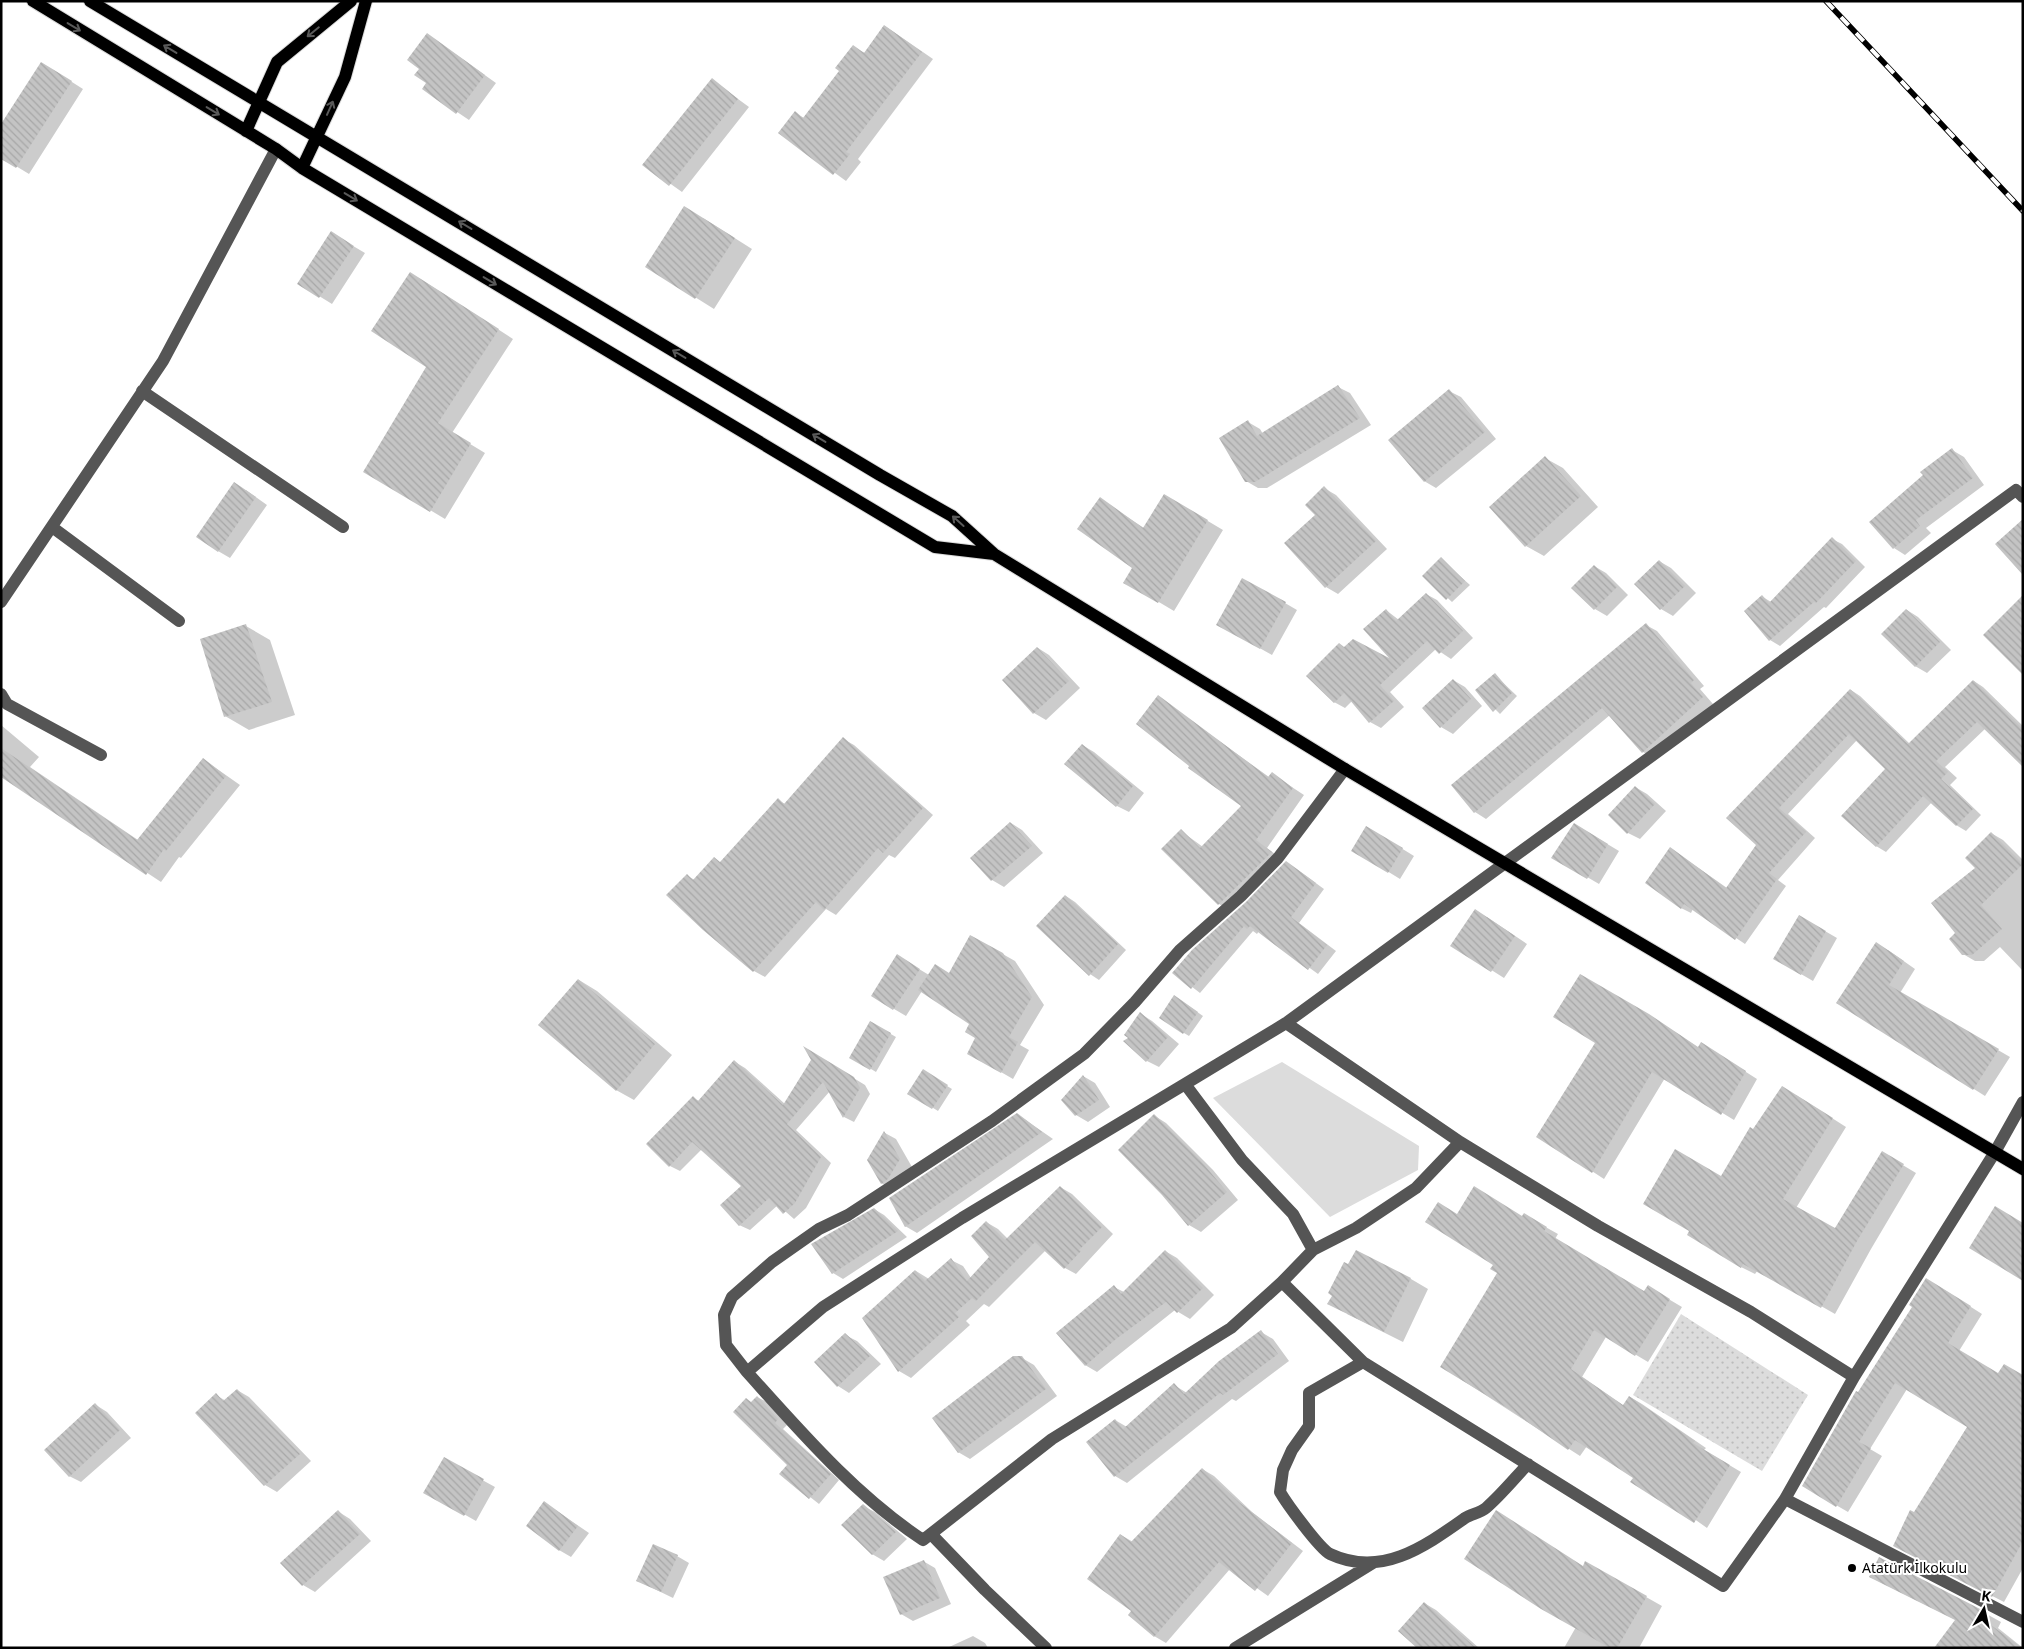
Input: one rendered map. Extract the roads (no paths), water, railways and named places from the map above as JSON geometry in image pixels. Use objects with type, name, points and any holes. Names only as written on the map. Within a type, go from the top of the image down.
[{"type":"main road","points":[[33,1],[276,149],[302,168],[935,547],[994,554]]},
{"type":"main road","points":[[90,1],[318,136],[880,475],[952,516],[994,554],[1345,769],[2023,1169]]},
{"type":"main road","points":[[246,131],[277,62],[351,1]]},
{"type":"main road","points":[[302,168],[344,77],[366,1]]},
{"type":"street","points":[[1,602],[163,361],[276,149]]},
{"type":"street","points":[[142,391],[343,527]]},
{"type":"street","points":[[747,1372],[823,1307],[962,1218],[1286,1023],[2016,490],[2023,496]]},
{"type":"street","points":[[52,528],[179,621]]},
{"type":"street","points":[[1,694],[7,704],[101,756]]},
{"type":"street","points":[[1345,769],[1278,858],[1241,896],[1180,950],[1135,1002],[1084,1054],[992,1121],[848,1215],[811,1235],[772,1262],[732,1297],[724,1315],[726,1345],[747,1372],[814,1446],[898,1524],[923,1540],[1052,1439],[1231,1328],[1282,1282],[1313,1250],[1356,1228],[1416,1188],[1460,1142]]},
{"type":"street","points":[[1286,1023],[1460,1142],[1598,1226],[1751,1312],[1854,1377]]},
{"type":"street","points":[[1185,1084],[1242,1160],[1293,1214],[1313,1250]]},
{"type":"street","points":[[1282,1282],[1363,1362],[1723,1586],[1785,1499],[1854,1377],[1995,1152],[2023,1102]]},
{"type":"street","points":[[1363,1362],[1309,1394],[1309,1426],[1292,1450],[1283,1470],[1280,1492],[1292,1512],[1328,1553],[1360,1564],[1391,1561],[1455,1528],[1466,1518],[1484,1510],[1528,1464]]},
{"type":"street","points":[[1785,1499],[2023,1622]]},
{"type":"street","points":[[931,1534],[984,1590],[1046,1648]]},
{"type":"street","points":[[1235,1648],[1372,1563]]},
{"type":"railway","points":[[1826,1],[2023,211]]},
{"type":"place","name":"Atatürk İlkokulu","points":[[1852,1568]]}]
